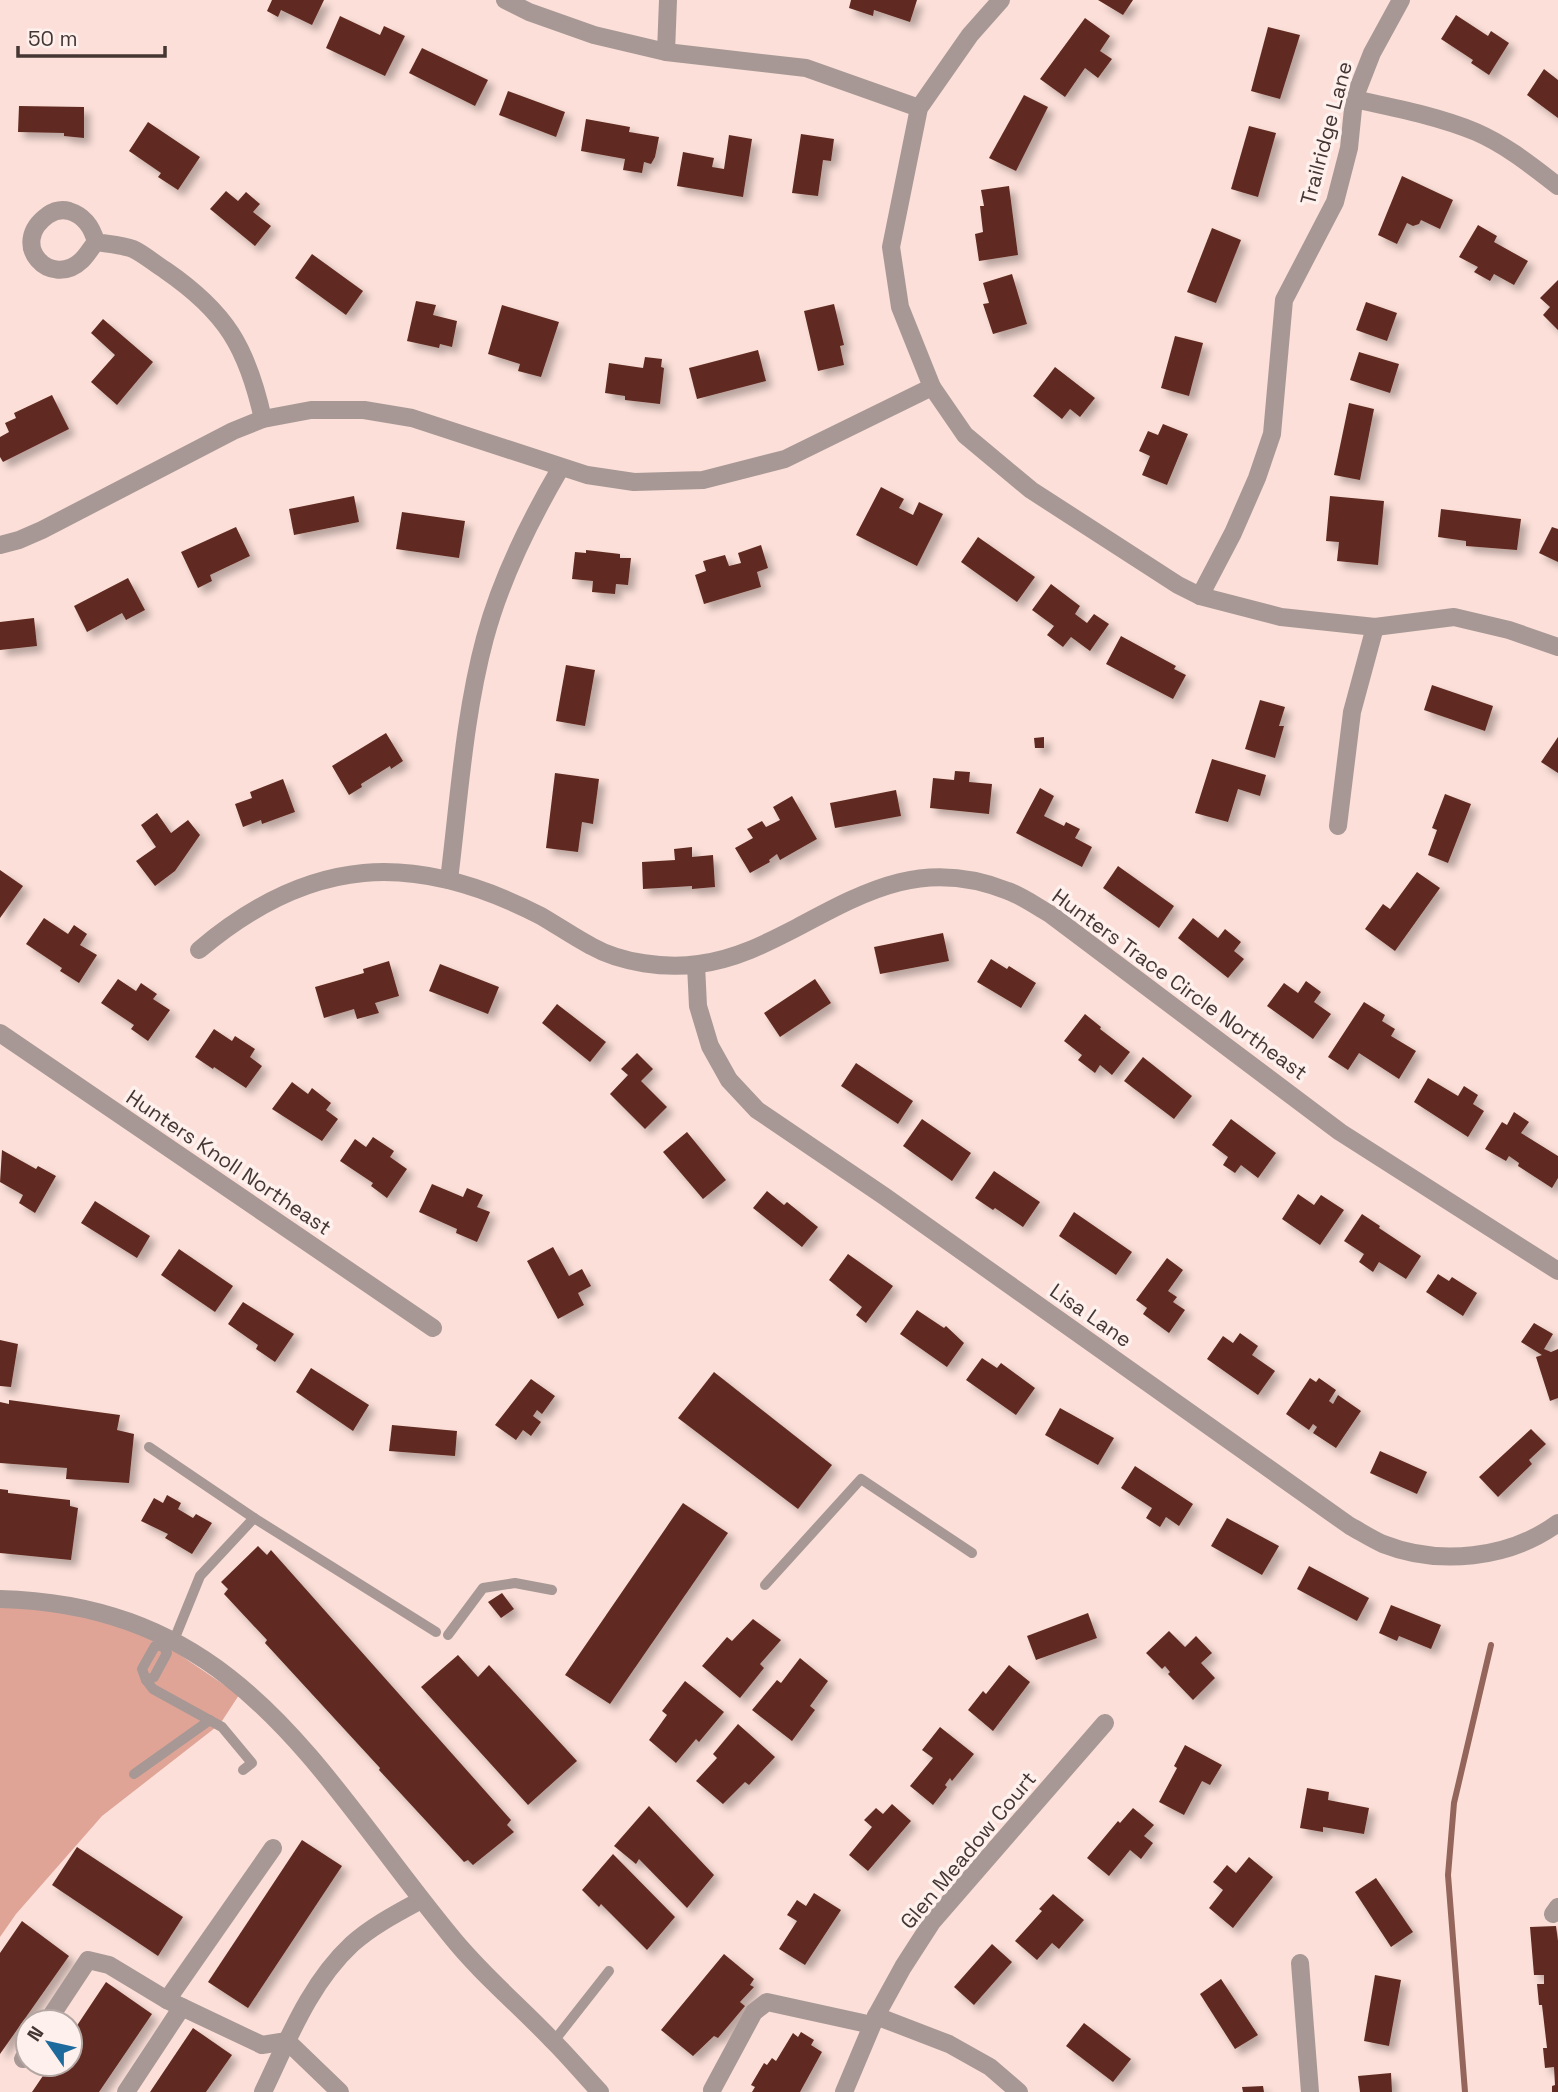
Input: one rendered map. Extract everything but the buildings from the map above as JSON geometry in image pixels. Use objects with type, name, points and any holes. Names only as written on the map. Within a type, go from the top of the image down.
[{"type":"street","points":[[505,0],[529,12],[594,36],[666,52],[806,68],[919,108]]},
{"type":"street","points":[[666,52],[668,0]]},
{"type":"street","points":[[1001,0],[970,36],[919,108],[891,247],[900,307],[932,387],[965,435],[1031,490],[1178,585],[1200,596],[1281,617],[1375,627],[1454,617],[1509,630],[1558,647]]},
{"type":"street","name":"Trailridge Lane","points":[[1200,596],[1258,478],[1272,434],[1284,300],[1335,202],[1349,148],[1354,99],[1372,53],[1401,0]]},
{"type":"street","points":[[1354,99],[1431,116],[1477,132],[1523,159],[1558,186]]},
{"type":"street","points":[[96,242],[133,249],[192,289],[214,309],[231,331],[244,356],[256,387],[263,419]]},
{"type":"street","points":[[0,545],[42,530],[233,431],[263,419],[312,410],[364,410],[412,418],[561,469],[587,475],[634,482],[703,481],[785,459],[932,387]]},
{"type":"street","points":[[449,880],[471,702],[485,637],[516,551],[536,510],[561,469]]},
{"type":"street","points":[[1338,827],[1352,712],[1375,627]]},
{"type":"street","name":"Hunters Trace Circle Northeast","points":[[199,950],[228,926],[284,893],[315,882],[352,874],[417,873],[449,880],[522,907],[612,955],[652,964],[696,965],[752,951],[858,895],[895,882],[924,878],[982,882],[1010,891],[1050,914],[1340,1132],[1558,1271]]},
{"type":"street","name":"Lisa Lane","points":[[696,965],[698,1006],[710,1046],[729,1080],[757,1110],[884,1196],[1350,1526],[1383,1544],[1426,1556],[1468,1557],[1511,1548],[1558,1523]]},
{"type":"street","name":"Hunters Knoll Northeast","points":[[0,1033],[433,1328]]},
{"type":"street","points":[[0,1599],[60,1603],[139,1624],[237,1681],[265,1707],[345,1799],[466,1955],[554,2041],[600,2092]]},
{"type":"street","name":"Glen Meadow Court","points":[[844,2092],[874,2021],[903,1967],[932,1922],[1105,1723]]},
{"type":"street","points":[[126,2092],[175,2003],[273,1848]]},
{"type":"street","points":[[263,2092],[311,1995],[330,1966],[354,1942],[380,1923],[421,1900]]},
{"type":"street","points":[[56,2008],[88,1960],[109,1965],[175,2003],[262,2046],[287,2041]]},
{"type":"street","points":[[1300,1963],[1310,2092]]},
{"type":"street","points":[[712,2090],[754,2012],[768,2002],[874,2021],[949,2044],[990,2067],[1019,2092]]},
{"type":"street","points":[[287,2041],[340,2092]]},
{"type":"lane","points":[[149,1447],[254,1518],[436,1632]]},
{"type":"lane","points":[[765,1585],[861,1479],[972,1553]]},
{"type":"lane","points":[[243,1770],[252,1763],[222,1727],[153,1689],[142,1669],[155,1646],[168,1643],[200,1576],[254,1518]]},
{"type":"lane","points":[[448,1635],[483,1588],[515,1583],[552,1590]]},
{"type":"lane","points":[[134,1774],[211,1720]]},
{"type":"lane","points":[[554,2041],[609,1971]]},
{"type":"shaded area","points":[[0,1598],[111,1608],[239,1695],[220,1724],[102,1816],[16,1914],[0,1937]]},
{"type":"waterway","points":[[1465,2092],[1448,1875],[1454,1803],[1491,1645]]}]
